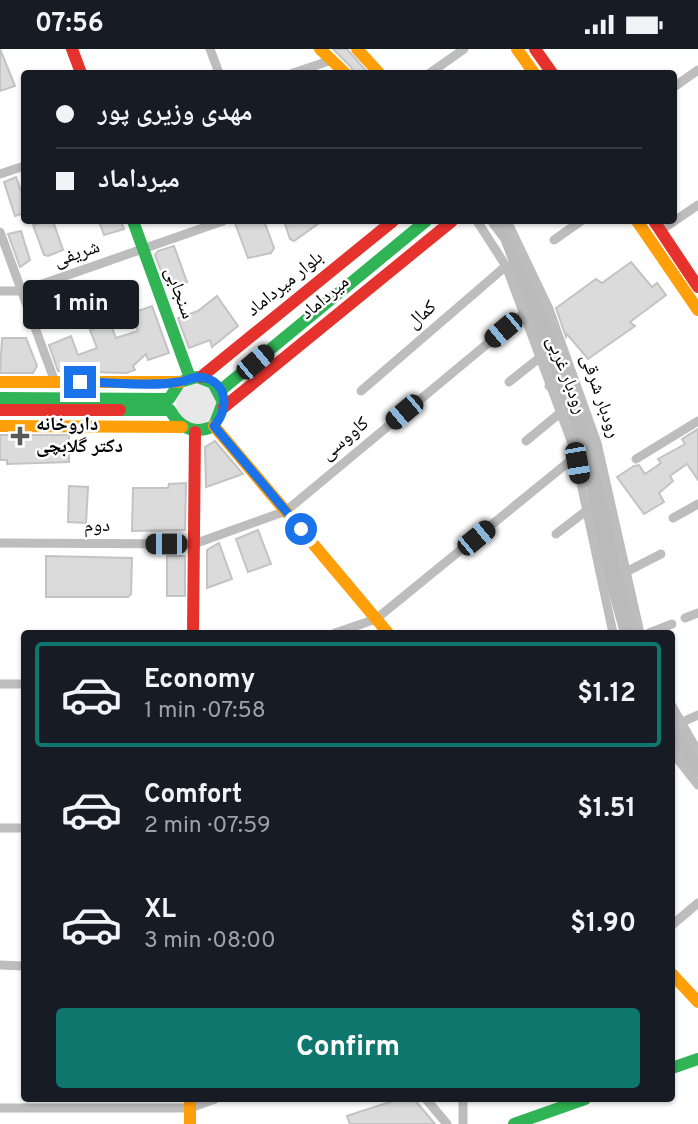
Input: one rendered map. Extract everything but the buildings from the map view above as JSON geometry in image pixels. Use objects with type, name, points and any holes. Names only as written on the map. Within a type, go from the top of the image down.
[{"type":"main road","points":[[72,49],[80,70]]},
{"type":"main road","points":[[320,49],[342,70]]},
{"type":"main road","points":[[357,49],[376,70]]},
{"type":"main road","points":[[517,49],[532,70]]},
{"type":"main road","points":[[535,49],[550,70]]},
{"type":"main road","name":"سنجابی","points":[[134,224],[190,379]]},
{"type":"main road","name":"بلوار میرداماد","points":[[190,379],[256,333],[389,224]]},
{"type":"main road","points":[[221,390],[422,224]]},
{"type":"main road","name":"میرداماد","points":[[224,407],[448,224]]},
{"type":"main road","points":[[639,224],[698,310]]},
{"type":"main road","points":[[658,225],[698,287]]},
{"type":"main road","points":[[371,267],[424,242]]},
{"type":"main road","points":[[256,333],[248,349],[250,353],[272,348]]},
{"type":"main road","points":[[0,410],[169,405],[190,379]]},
{"type":"main road","points":[[0,382],[210,380],[221,390],[224,407],[214,426],[195,432],[182,427],[0,426]]},
{"type":"main road","points":[[0,398],[169,405]]},
{"type":"main road","points":[[169,405],[182,427]]},
{"type":"main road","points":[[214,426],[385,630]]},
{"type":"main road","points":[[193,630],[195,432]]},
{"type":"main road","points":[[675,977],[698,1002]]},
{"type":"main road","points":[[675,1067],[698,1059]]},
{"type":"main road","points":[[514,1124],[576,1102]]},
{"type":"main road","points":[[190,1103],[190,1124]]},
{"type":"street","points":[[210,49],[218,70]]},
{"type":"street","points":[[434,70],[464,49]]},
{"type":"street","points":[[302,70],[332,60]]},
{"type":"street","points":[[677,85],[698,70]]},
{"type":"street","points":[[0,174],[21,167]]},
{"type":"street","points":[[677,216],[698,205]]},
{"type":"street","name":"شریفی","points":[[22,291],[214,224]]},
{"type":"street","name":"رودبار غربی","points":[[479,224],[506,267],[576,456],[609,630]]},
{"type":"street","name":"رودبار شرقی","points":[[508,224],[544,299],[600,453],[624,573],[639,630]]},
{"type":"street","points":[[554,240],[577,224]]},
{"type":"street","points":[[0,232],[55,382]]},
{"type":"street","name":"کمال","points":[[361,391],[506,267]]},
{"type":"street","points":[[0,291],[22,291]]},
{"type":"street","name":"کاووسی","points":[[286,511],[523,314]]},
{"type":"street","points":[[509,382],[538,359]]},
{"type":"street","points":[[549,386],[572,373]]},
{"type":"street","points":[[526,442],[560,413]]},
{"type":"street","points":[[636,459],[698,421]]},
{"type":"street","points":[[344,630],[376,619],[576,456]]},
{"type":"street","points":[[673,518],[698,504]]},
{"type":"street","name":"دوم","points":[[0,544],[194,544],[286,511]]},
{"type":"street","points":[[556,534],[586,511]]},
{"type":"street","points":[[624,573],[661,554]]},
{"type":"street","points":[[685,618],[698,613]]},
{"type":"street","points":[[657,630],[672,624]]},
{"type":"street","points":[[0,684],[21,684]]},
{"type":"street","points":[[675,712],[698,752]]},
{"type":"street","points":[[675,730],[680,723],[698,715]]},
{"type":"street","points":[[675,756],[698,785]]},
{"type":"street","points":[[0,828],[21,828]]},
{"type":"street","points":[[675,922],[698,903]]},
{"type":"street","points":[[0,965],[21,965]]},
{"type":"street","points":[[429,1102],[447,1124]]},
{"type":"street","points":[[463,1102],[463,1124]]},
{"type":"street","points":[[0,1108],[190,1103]]},
{"type":"shaded area","points":[[197,384],[212,390],[218,405],[212,420],[197,426],[182,420],[176,405],[182,390]]},
{"type":"waterway","points":[[499,224],[509,237],[587,445],[613,574],[628,630]]},
{"type":"waterway","points":[[675,735],[698,768]]},
{"type":"traffic: fast","points":[[134,224],[190,378]]},
{"type":"traffic: fast","points":[[221,390],[422,224]]},
{"type":"traffic: fast","points":[[0,398],[169,399],[180,382],[197,377],[213,383],[223,402],[214,426],[200,430],[183,425],[170,410],[120,410]]},
{"type":"traffic: fast","points":[[675,1067],[698,1059]]},
{"type":"traffic: fast","points":[[514,1124],[576,1102]]},
{"type":"traffic: slow","points":[[320,49],[342,70]]},
{"type":"traffic: slow","points":[[357,49],[376,70]]},
{"type":"traffic: slow","points":[[517,49],[532,70]]},
{"type":"traffic: slow","points":[[639,224],[698,310]]},
{"type":"traffic: slow","points":[[0,382],[180,382]]},
{"type":"traffic: slow","points":[[0,426],[182,427]]},
{"type":"traffic: slow","points":[[214,426],[385,630]]},
{"type":"traffic: slow","points":[[675,977],[698,1002]]},
{"type":"traffic: slow","points":[[190,1102],[190,1124]]},
{"type":"traffic: jam","points":[[72,49],[80,70]]},
{"type":"traffic: jam","points":[[535,49],[550,70]]},
{"type":"traffic: jam","points":[[201,377],[389,224]]},
{"type":"traffic: jam","points":[[224,407],[448,224]]},
{"type":"traffic: jam","points":[[656,224],[698,287]]},
{"type":"traffic: jam","points":[[0,410],[120,410]]},
{"type":"traffic: jam","points":[[193,630],[195,432]]},
{"type":"place","name":"داروخانه دکتر گلابچی","points":[[20,436]]},
{"type":"route","points":[[80,382],[180,382],[197,377],[210,380],[222,392],[225,401],[220,420],[214,426],[301,529]]}]
